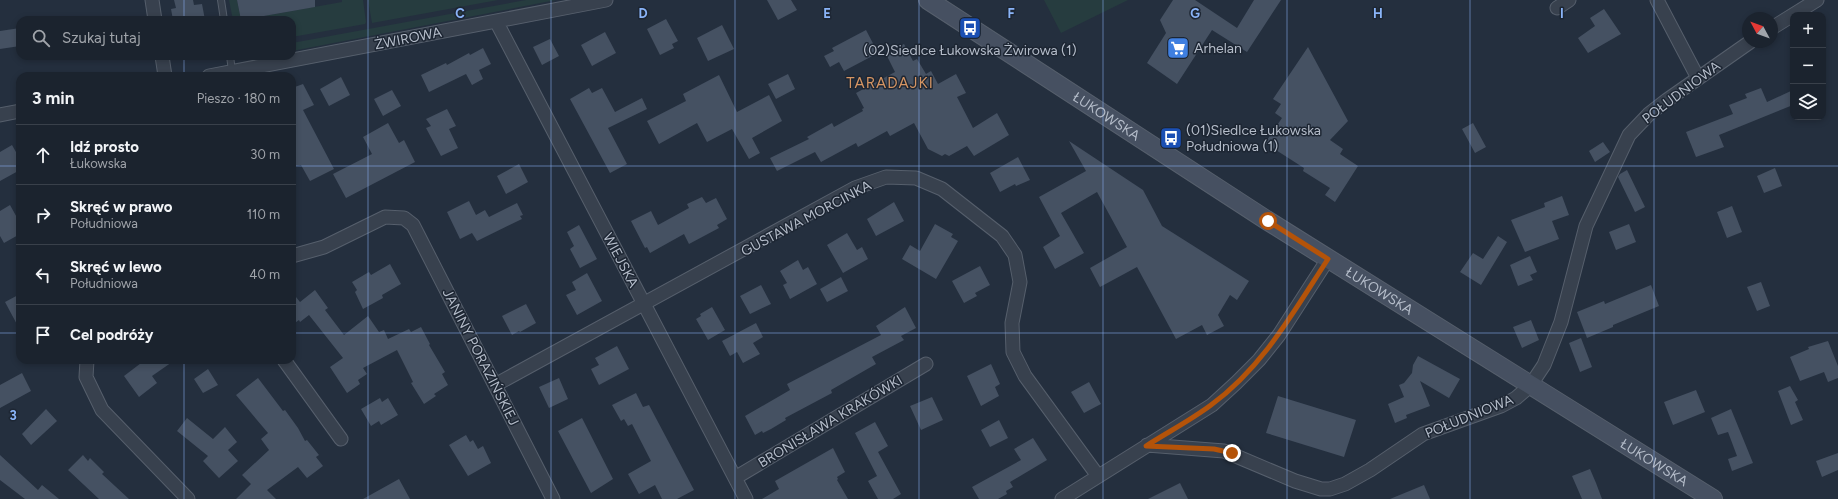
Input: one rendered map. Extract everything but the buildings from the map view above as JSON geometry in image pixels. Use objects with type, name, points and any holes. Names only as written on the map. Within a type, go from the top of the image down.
[{"type":"main road","name":"ŁUKOWSKA","points":[[928,0],[1328,259],[1713,499]]},
{"type":"street","points":[[152,0],[154,16]]},
{"type":"street","name":"ŻWIROWA","points":[[296,59],[496,21],[569,4],[606,0]]},
{"type":"street","points":[[1557,8],[1569,0]]},
{"type":"street","points":[[1656,0],[1698,78]]},
{"type":"street","points":[[1778,24],[1817,0]]},
{"type":"street","name":"WIEJSKA","points":[[496,21],[746,499]]},
{"type":"street","name":"POŁUDNIOWA","points":[[1146,446],[1224,450],[1295,481],[1321,489],[1330,489],[1345,484],[1370,470],[1423,434],[1501,406],[1516,398],[1530,386],[1544,365],[1561,322],[1586,226],[1629,136],[1649,114],[1742,48]]},
{"type":"street","points":[[163,60],[164,72]]},
{"type":"street","name":"ŻWIROWA","points":[[227,72],[290,60]]},
{"type":"street","points":[[0,115],[16,112]]},
{"type":"street","name":"GUSTAWA MORCINKA","points":[[495,385],[856,188],[886,177],[916,178],[942,189],[1002,236],[1015,255],[1020,282],[1012,323],[1013,352],[1025,376],[1098,476]]},
{"type":"street","name":"JANINY PORAZIŃSKIEJ","points":[[296,255],[324,247],[385,217],[404,218],[413,225],[419,234],[553,499]]},
{"type":"street","points":[[1062,499],[1212,405],[1259,360],[1279,335],[1328,259]]},
{"type":"street","points":[[87,364],[86,377],[102,410],[188,499]]},
{"type":"street","points":[[287,364],[341,438]]},
{"type":"street","name":"BRONISŁAWA KRAKÓWKI","points":[[735,478],[926,364]]},
{"type":"lane","points":[[221,0],[223,16]]},
{"type":"lane","points":[[231,60],[232,71]]},
{"type":"green space","points":[[229,0],[237,0],[240,16],[232,16]]},
{"type":"green space","points":[[342,0],[363,0],[365,24],[296,36],[296,16],[263,16],[342,2]]},
{"type":"green space","points":[[368,0],[498,0],[372,23]]},
{"type":"green space","points":[[526,0],[556,0],[296,50],[296,42]]},
{"type":"green space","points":[[1044,0],[1128,0],[1061,33]]},
{"type":"place","name":"(02)Siedlce Łukowska Żwirowa (1)","points":[[970,28]]},
{"type":"place","name":"Arhelan","points":[[1178,48]]},
{"type":"place","name":"(01)Siedlce Łukowska Południowa (1)","points":[[1171,138]]},
{"type":"district","name":"TARADAJKI","points":[[890,83]]},
{"type":"route","points":[[1232,453],[1214,449],[1146,446],[1212,405],[1236,384],[1259,360],[1279,335],[1328,259],[1268,221]]}]
